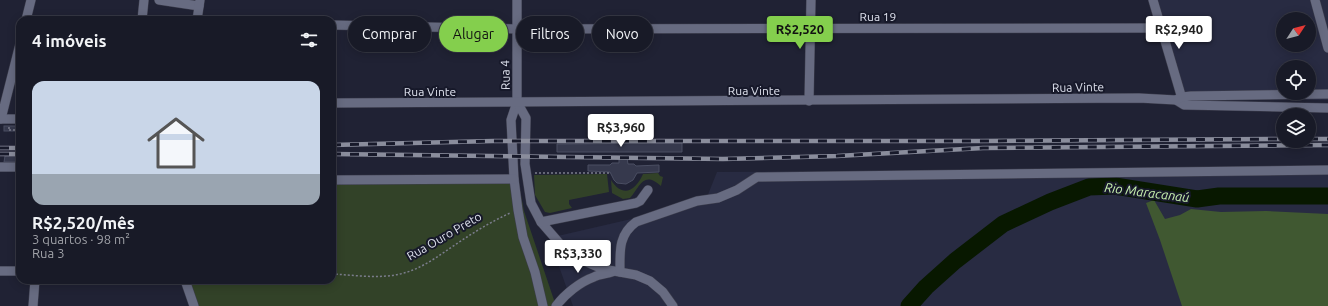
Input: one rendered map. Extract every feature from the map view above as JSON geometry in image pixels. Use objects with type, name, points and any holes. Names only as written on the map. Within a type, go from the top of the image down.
[{"type":"street","points":[[27,16],[31,0]]},
{"type":"street","points":[[142,16],[144,0]]},
{"type":"street","points":[[159,0],[200,3],[198,16]]},
{"type":"street","name":"Rua 4","points":[[516,16],[517,0]]},
{"type":"street","points":[[809,101],[811,0]]},
{"type":"street","points":[[1153,0],[1181,101]]},
{"type":"street","points":[[1315,0],[1328,48]]},
{"type":"street","name":"Rua 19","points":[[336,25],[516,29]]},
{"type":"street","name":"Rua 19","points":[[584,29],[1161,28]]},
{"type":"street","name":"Rua 4","points":[[516,52],[517,102]]},
{"type":"street","points":[[16,59],[0,119],[16,120]]},
{"type":"street","points":[[1181,101],[1191,96],[1328,94]]},
{"type":"street","name":"Rua Vinte","points":[[336,103],[1139,98],[1181,101]]},
{"type":"street","points":[[1181,101],[1328,108]]},
{"type":"street","points":[[517,102],[511,120],[514,179],[518,210],[523,237],[535,272],[544,306]]},
{"type":"street","points":[[517,102],[526,118],[525,164],[531,203],[541,222],[568,253],[603,269],[636,275],[650,281],[664,292],[673,306]]},
{"type":"street","points":[[0,167],[16,167]]},
{"type":"street","points":[[619,271],[620,246],[623,236],[629,227],[636,222],[697,201],[718,198],[737,190],[757,177],[1328,170]]},
{"type":"street","points":[[336,180],[514,179]]},
{"type":"street","points":[[541,222],[636,203],[640,201],[648,190]]},
{"type":"street","points":[[0,271],[16,272]]},
{"type":"street","points":[[556,306],[562,298],[594,277],[619,271]]},
{"type":"street","points":[[33,306],[36,284]]},
{"type":"street","points":[[186,284],[194,306]]},
{"type":"path","points":[[9,131],[16,130]]},
{"type":"path","points":[[533,173],[611,173]]},
{"type":"path","name":"Rua Ouro Preto","points":[[336,274],[378,276],[400,274],[421,266],[488,224],[518,210]]},
{"type":"shaded area","points":[[1158,0],[1328,0],[1328,100],[1316,100],[1316,60],[1276,60],[1276,100],[1187,99]]},
{"type":"shaded area","points":[[1328,169],[1328,306],[573,306],[549,238],[705,202],[717,172]]},
{"type":"green space","points":[[658,173],[663,177],[661,186],[655,181],[646,180],[639,185],[630,198],[623,199],[612,193],[611,180],[616,186],[625,191],[633,188],[643,174]]},
{"type":"green space","points":[[607,174],[609,192],[569,200],[569,204],[572,208],[550,213],[545,212],[535,195],[534,175]]},
{"type":"green space","points":[[336,180],[518,180],[524,211],[556,306],[191,306],[183,284],[336,284]]},
{"type":"green space","points":[[1154,200],[1165,219],[1180,215],[1191,209],[1221,212],[1266,211],[1328,214],[1328,306],[1182,306],[1146,203]]},
{"type":"building","points":[[4,126],[16,126],[16,131],[4,131]]},
{"type":"building","points":[[682,143],[682,152],[557,152],[557,144]]},
{"type":"building","points":[[5,156],[16,156],[16,162],[4,162]]},
{"type":"building","points":[[619,158],[627,158],[628,164],[634,164],[636,166],[659,165],[659,172],[637,173],[633,180],[626,184],[617,183],[610,172],[588,171],[588,165],[610,165],[612,163],[619,163]]},
{"type":"waterway","name":"Rio Maracanaú","points":[[909,306],[926,287],[955,261],[1003,224],[1050,202],[1089,187],[1115,186],[1197,199],[1219,196],[1328,196]]},
{"type":"railway","points":[[336,145],[493,141],[982,141],[1276,139]]},
{"type":"railway","points":[[1316,139],[1328,139]]},
{"type":"railway","points":[[336,154],[723,159],[837,156],[983,148],[1328,145]]},
{"type":"railway","points":[[0,148],[16,148]]},
{"type":"railway","points":[[0,154],[16,154]]}]
